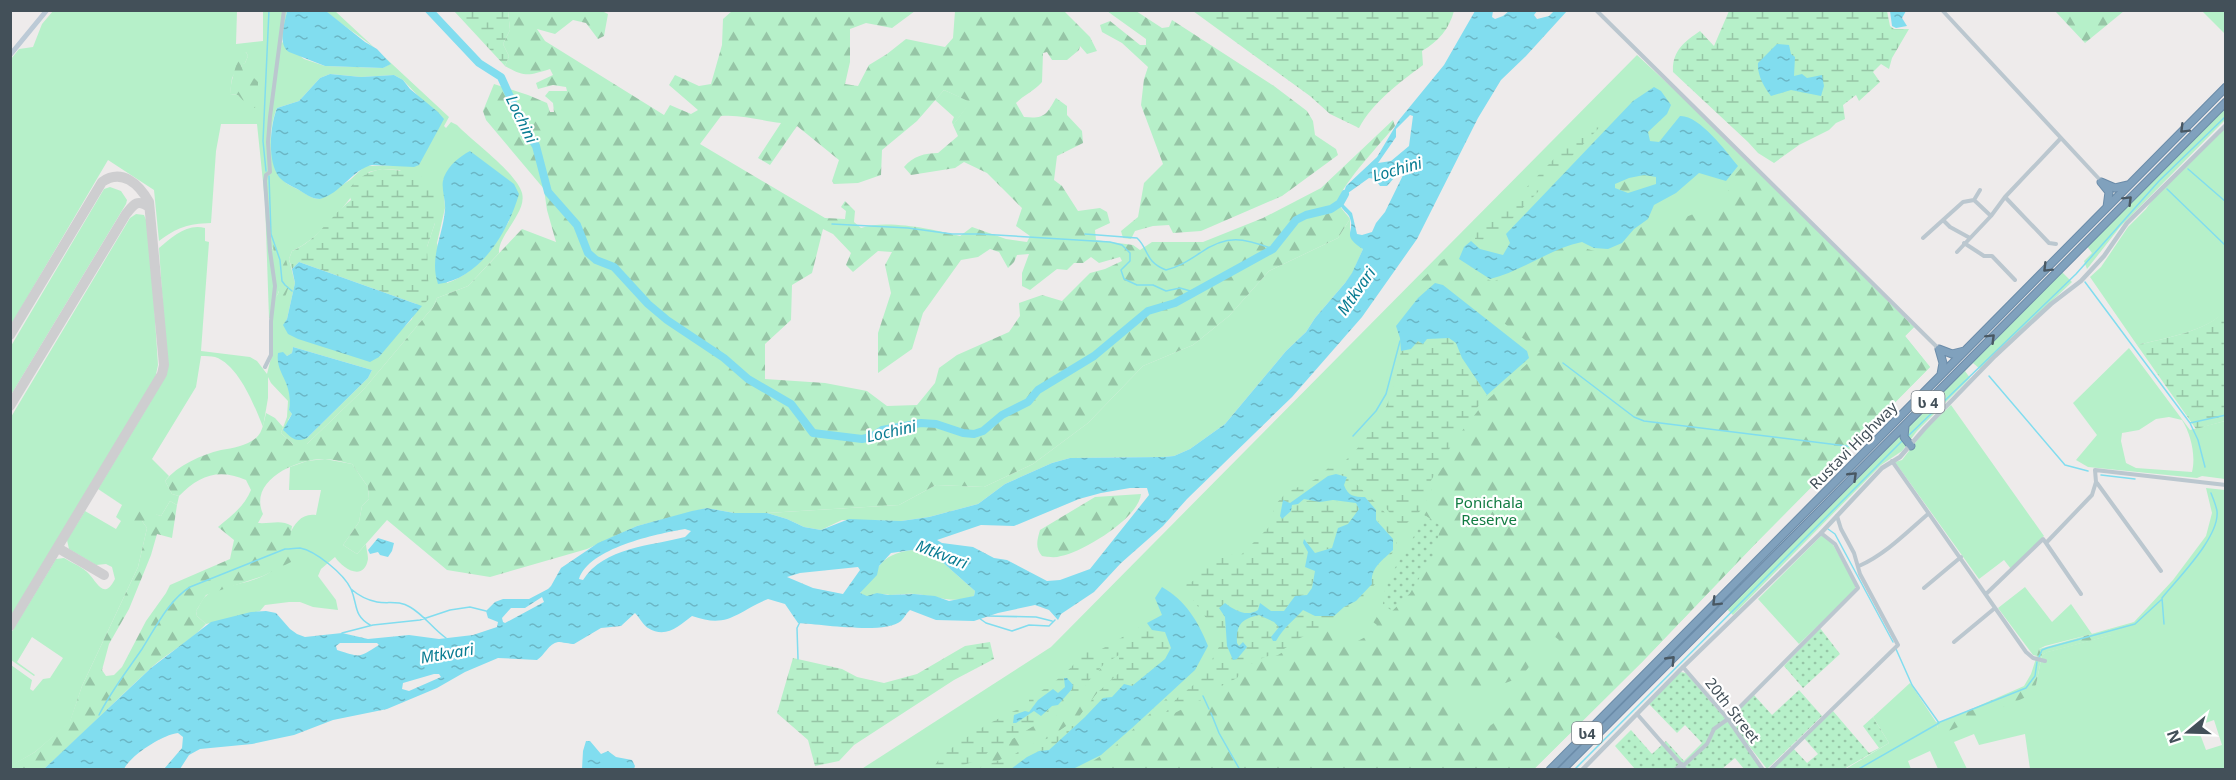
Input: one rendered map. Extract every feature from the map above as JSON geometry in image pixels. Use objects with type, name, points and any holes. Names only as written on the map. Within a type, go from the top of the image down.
[{"type":"highway","name":"Rustavi Highway","points":[[1562,770],[1628,698],[1964,351],[2226,87]]},
{"type":"highway","name":"Rustavi Highway","points":[[1550,770],[1628,698],[1906,424],[2226,102]]},
{"type":"highway","points":[[2102,182],[2115,188],[2128,186]]},
{"type":"highway","points":[[2102,182],[2109,192],[2107,207]]},
{"type":"highway","points":[[1939,349],[1952,354],[1964,351]]},
{"type":"highway","points":[[1939,349],[1943,363],[1941,375]]},
{"type":"highway","points":[[1891,438],[1908,442],[1906,424]]},
{"type":"main road","points":[[10,55],[47,10]]},
{"type":"street","points":[[265,367],[271,355],[271,321],[276,286],[270,252],[265,181],[270,171],[270,117],[284,10]]},
{"type":"street","points":[[1596,10],[1939,349]]},
{"type":"street","points":[[1942,10],[2102,182]]},
{"type":"street","points":[[1582,770],[1822,531],[1882,468],[1900,457],[1908,442],[1995,356],[2051,304],[2081,281],[2104,256],[2127,223],[2226,124]]},
{"type":"street","points":[[1957,252],[2061,138]]},
{"type":"street","points":[[1974,200],[1980,190]]},
{"type":"street","points":[[2005,197],[2049,243],[2055,244]]},
{"type":"street","points":[[1923,238],[1963,201],[1974,200],[1991,216]]},
{"type":"street","points":[[1943,219],[1950,227],[1970,238]]},
{"type":"street","points":[[1964,243],[1984,256],[1992,256],[2015,280]]},
{"type":"street","points":[[1892,461],[2026,652],[2033,658],[2045,661]]},
{"type":"street","points":[[2046,543],[2092,495],[2096,482],[2095,470],[2226,485]]},
{"type":"street","points":[[2096,482],[2161,571]]},
{"type":"street","points":[[1859,566],[1871,561],[1891,546],[1928,514]]},
{"type":"street","points":[[1770,770],[1898,645],[1860,574],[1859,566],[1836,516]]},
{"type":"street","points":[[1675,770],[1684,767],[1707,744],[1714,729],[1728,719],[1858,588],[1835,544],[1822,531]]},
{"type":"street","points":[[1986,594],[2043,539],[2081,594]]},
{"type":"street","points":[[1924,588],[1961,557]]},
{"type":"street","points":[[1954,642],[1995,608]]},
{"type":"street","name":"20th Street","points":[[1683,667],[1728,719],[1763,770]]},
{"type":"street","points":[[1637,714],[1684,767]]},
{"type":"green space","points":[[600,10],[608,14],[604,36],[598,39],[586,23],[573,20],[555,34],[537,29],[545,41],[664,115],[670,105],[691,114],[698,110],[669,85],[675,75],[699,86],[711,84],[722,45],[723,19],[732,11],[915,11],[892,28],[866,23],[850,29],[850,62],[845,84],[858,86],[869,65],[906,39],[945,47],[953,38],[955,11],[1064,11],[1090,37],[1097,51],[1087,54],[1080,46],[1079,50],[1067,60],[1052,60],[1047,52],[1043,53],[1042,82],[1016,103],[1024,117],[1044,115],[1056,98],[1067,106],[1067,115],[1082,131],[1083,143],[1057,156],[1054,180],[1062,186],[1078,211],[1100,208],[1107,212],[1110,223],[1095,230],[1096,240],[1133,245],[1140,250],[1152,242],[1203,242],[1263,218],[1321,188],[1393,120],[1395,126],[1342,193],[1339,199],[1340,205],[1350,219],[1338,238],[1269,271],[1229,316],[1193,345],[1143,366],[1088,423],[1033,464],[984,487],[936,485],[899,505],[767,513],[734,513],[707,508],[637,526],[587,549],[490,577],[447,570],[387,520],[357,554],[343,545],[359,522],[362,506],[369,499],[368,487],[352,464],[323,459],[300,463],[288,468],[277,474],[262,491],[260,502],[263,514],[258,523],[280,522],[292,526],[290,537],[296,540],[291,562],[263,576],[206,595],[196,611],[197,616],[206,624],[200,630],[152,667],[44,769],[11,769],[10,766],[35,752],[70,721],[82,686],[138,567],[147,528],[142,521],[134,522],[130,516],[135,507],[146,507],[161,516],[170,501],[177,505],[172,538],[157,534],[129,609],[109,644],[102,670],[106,676],[114,675],[122,667],[146,621],[170,585],[230,559],[234,540],[218,527],[237,511],[248,496],[251,490],[246,480],[227,474],[218,474],[194,483],[179,496],[172,494],[165,481],[170,475],[183,465],[198,458],[252,441],[260,433],[266,413],[275,418],[283,427],[281,433],[293,444],[307,444],[364,389],[433,307],[437,298],[468,286],[522,229],[556,242],[544,189],[486,120],[483,111],[494,84],[547,103],[550,112],[554,112],[553,103],[545,96],[549,91],[567,91],[566,87],[553,85],[538,89],[536,83],[553,75],[550,69],[527,74],[505,66],[509,56],[503,44],[510,30],[508,11]],"holes":[[[944,90],[970,102],[953,125],[958,136],[938,153],[920,156],[911,160],[904,167],[911,175],[955,168],[964,162],[987,173],[1022,208],[1016,226],[1030,236],[1027,242],[1006,239],[972,227],[960,236],[896,225],[871,225],[861,228],[854,222],[855,211],[845,201],[841,207],[846,211],[845,219],[825,218],[700,144],[721,116],[781,123],[758,158],[770,165],[797,126],[839,160],[832,181],[834,184],[858,183],[881,175],[882,150],[917,121]],[[823,229],[833,234],[851,253],[846,265],[853,272],[878,251],[892,252],[885,265],[891,293],[878,333],[878,373],[912,349],[923,313],[961,260],[978,257],[990,249],[999,252],[1008,268],[1017,255],[1029,254],[1022,273],[1022,286],[1030,290],[1057,269],[1067,270],[1074,263],[1083,263],[1091,257],[1099,263],[1120,257],[1122,261],[1090,273],[1062,301],[1042,295],[1019,303],[1020,316],[1009,332],[957,355],[939,368],[935,383],[917,405],[887,406],[867,391],[825,383],[765,379],[765,344],[791,320],[792,285],[812,273]]]},
{"type":"green space","points":[[53,11],[237,11],[236,44],[263,41],[263,11],[287,11],[282,42],[304,59],[325,66],[383,68],[390,64],[378,51],[449,117],[444,126],[446,128],[451,122],[457,125],[512,176],[523,199],[520,210],[505,234],[499,253],[468,286],[437,298],[433,307],[364,389],[307,444],[293,444],[281,433],[287,417],[288,401],[268,377],[268,398],[263,427],[245,388],[232,368],[215,357],[201,356],[196,387],[152,459],[169,476],[165,481],[172,494],[179,496],[177,505],[170,501],[161,516],[154,514],[142,521],[147,528],[138,567],[82,686],[70,722],[35,752],[11,766],[11,665],[32,680],[30,689],[33,691],[43,679],[50,678],[63,658],[32,637],[17,662],[34,676],[11,660],[11,633],[56,559],[64,558],[81,567],[101,588],[107,589],[115,579],[112,567],[106,564],[96,565],[69,549],[67,540],[85,511],[116,529],[121,521],[116,517],[122,505],[98,489],[151,401],[167,367],[159,248],[186,229],[205,228],[205,241],[209,242],[201,351],[250,357],[257,361],[267,374],[272,354],[273,319],[269,318],[265,201],[257,124],[221,124],[216,151],[211,223],[183,227],[159,241],[154,190],[108,160],[11,325],[11,59],[19,49],[33,47],[42,24]],"holes":[[[246,52],[248,56],[245,63],[241,64],[246,102],[238,95],[230,94],[232,78]],[[330,74],[361,77],[394,75],[403,80],[424,102],[438,112],[419,165],[365,166],[350,180],[317,199],[285,182],[278,173],[272,155],[272,126],[277,108],[299,101],[320,78]],[[382,169],[400,170],[435,223],[427,247],[427,263],[412,319],[391,340],[379,357],[284,325],[295,283],[289,259],[292,251],[324,228],[345,205],[369,172]],[[443,179],[509,221],[483,258],[467,273],[447,283],[437,243],[445,208]],[[272,247],[286,264],[289,279],[276,297],[280,286]],[[293,347],[372,370],[368,378],[307,438],[288,420],[292,414],[289,410],[289,389],[283,353],[287,356],[292,353]]]},
{"type":"green space","points":[[326,11],[335,11],[377,50]]},
{"type":"green space","points":[[454,11],[508,11],[510,30],[503,44],[509,56],[505,66]]},
{"type":"green space","points":[[1107,11],[1136,11],[1162,28],[1169,27],[1172,20],[1274,86],[1307,111],[1313,121],[1315,135],[1336,149],[1338,155],[1282,196],[1201,231],[1173,233],[1169,225],[1153,226],[1135,231],[1131,239],[1123,238],[1121,231],[1138,217],[1144,183],[1163,164],[1141,105],[1148,67],[1122,43],[1102,32],[1100,25],[1110,21],[1140,45],[1146,45],[1146,39]]},
{"type":"green space","points":[[1193,11],[1454,11],[1442,34],[1422,51],[1423,65],[1379,101],[1359,128],[1330,114],[1310,96]]},
{"type":"green space","points":[[1729,11],[1887,11],[1890,26],[1894,29],[1909,29],[1892,58],[1889,69],[1881,64],[1873,72],[1880,82],[1859,101],[1856,95],[1843,105],[1845,119],[1799,145],[1774,163],[1758,153],[1673,72],[1675,58],[1680,48],[1700,31],[1714,46]]},
{"type":"green space","points":[[2055,11],[2124,11],[2085,43]]},
{"type":"green space","points":[[2202,11],[2225,11],[2225,34]]},
{"type":"green space","points":[[246,52],[248,56],[245,63],[241,65],[244,74],[252,76],[258,82],[258,99],[255,108],[250,108],[238,95],[230,94],[238,59]]},
{"type":"green space","name":"Ponichala Reserve","points":[[1637,55],[1914,327],[1905,336],[1930,367],[1642,662],[1534,769],[860,770],[1051,647]]},
{"type":"green space","points":[[944,90],[971,102],[953,125],[954,117],[935,100]]},
{"type":"green space","points":[[2225,105],[2225,120],[2120,227],[2087,269],[2084,261],[2092,253],[2086,245]]},
{"type":"green space","points":[[1613,108],[1615,111],[1496,236],[1486,235],[1483,240],[1475,239],[1477,229],[1524,190],[1573,139]]},
{"type":"green space","points":[[2225,127],[2226,310],[2197,329],[2137,345],[2090,277],[2101,267],[2128,227],[2156,195]]},
{"type":"green space","points":[[1747,161],[1914,327],[1905,336],[1930,367],[1642,662],[1534,769],[1079,770],[1112,749],[1166,699],[1170,703],[1159,718],[1165,718],[1235,682],[1246,670],[1278,655],[1333,623],[1333,637],[1337,639],[1345,635],[1354,643],[1371,634],[1377,625],[1373,622],[1365,624],[1362,631],[1354,630],[1349,620],[1373,612],[1381,622],[1410,593],[1441,526],[1421,513],[1432,491],[1430,484],[1450,458],[1462,431],[1484,403],[1540,352],[1443,274],[1420,288],[1417,284],[1442,260],[1455,253],[1455,263],[1493,282],[1565,246],[1575,245],[1599,252],[1614,249],[1643,225],[1662,225],[1718,204],[1731,187],[1729,182]],"holes":[[[1554,636],[1559,640],[1544,670],[1498,720],[1476,736],[1467,737],[1447,702],[1447,692],[1509,682],[1523,674],[1547,640]]]},
{"type":"green space","points":[[382,169],[417,172],[435,192],[435,223],[427,247],[429,299],[422,306],[299,262],[292,269],[289,259],[292,251],[316,235],[351,200],[348,190],[355,182],[367,174]]},
{"type":"green space","points":[[1644,175],[1656,177],[1656,184],[1628,193],[1615,188],[1615,184]]},
{"type":"green space","points":[[110,187],[121,191],[127,200],[126,204],[11,395],[11,346],[104,189]]},
{"type":"green space","points":[[136,214],[144,215],[149,227],[158,365],[155,379],[11,619],[11,417],[130,218]]},
{"type":"green space","points":[[1350,219],[1350,232],[1363,249],[1352,274],[1306,332],[1286,351],[1225,424],[1190,449],[1174,456],[1164,457],[1070,458],[1052,463],[1005,484],[978,504],[929,517],[901,521],[842,520],[821,530],[804,527],[767,513],[899,505],[936,485],[984,487],[1033,464],[1088,423],[1143,366],[1193,345],[1229,316],[1269,271],[1338,238]]},
{"type":"green space","points":[[275,239],[284,253],[289,280],[284,298],[277,307],[275,303],[279,293],[279,283],[273,251]]},
{"type":"green space","points":[[2062,272],[2072,282],[1980,369],[1973,363],[1965,371],[1970,378],[1917,431],[1902,451],[1881,465],[1733,615],[1726,608]]},
{"type":"green space","points":[[2225,310],[2225,421],[2196,429],[2137,345],[2197,329],[2218,317]]},
{"type":"green space","points":[[1440,337],[1449,338],[1456,343],[1462,358],[1487,395],[1462,427],[1429,484],[1425,504],[1412,519],[1401,527],[1381,502],[1346,468],[1345,461],[1360,446],[1384,412],[1395,382],[1401,351],[1411,349],[1418,341]]},
{"type":"green space","points":[[2129,348],[2190,430],[2225,421],[2225,479],[2088,467],[2076,460],[2097,435],[2073,403]],"holes":[[[2169,417],[2182,420],[2192,445],[2192,472],[2136,468],[2126,463],[2121,441],[2122,433],[2139,430],[2156,419]]]},
{"type":"green space","points":[[1951,405],[2044,536],[2011,569],[2004,560],[1979,579],[1895,462],[1902,460],[1926,429]]},
{"type":"green space","points":[[325,459],[352,464],[368,487],[369,499],[362,506],[359,522],[343,545],[357,554],[366,544],[368,559],[366,566],[358,572],[353,571],[343,566],[335,557],[321,569],[318,576],[336,600],[338,610],[289,602],[265,605],[260,611],[206,624],[197,616],[196,611],[205,597],[212,592],[268,573],[278,561],[294,526],[307,515],[316,515],[321,490],[289,490],[290,467],[307,461]]},
{"type":"green space","points":[[1332,465],[1340,468],[1382,509],[1398,530],[1396,549],[1376,573],[1375,584],[1361,601],[1316,631],[1300,638],[1281,651],[1245,667],[1237,678],[1163,716],[1176,699],[1202,678],[1220,645],[1214,629],[1183,586],[1197,579],[1201,567],[1220,551],[1239,557],[1277,519],[1272,508],[1287,492],[1314,480]],"holes":[[[1318,484],[1343,485],[1350,494],[1366,500],[1375,508],[1376,519],[1388,533],[1393,550],[1375,568],[1356,601],[1343,607],[1334,616],[1315,616],[1304,610],[1285,628],[1276,641],[1279,627],[1259,615],[1239,624],[1236,633],[1238,646],[1225,627],[1223,616],[1225,603],[1245,613],[1258,610],[1259,603],[1271,611],[1284,611],[1295,596],[1307,595],[1314,576],[1310,556],[1303,543],[1305,540],[1315,553],[1332,548],[1335,536],[1360,509],[1356,503],[1315,500],[1292,505],[1290,503]]]},
{"type":"green space","points":[[2206,488],[2225,490],[2225,769],[2030,769],[2025,734],[1979,745],[1974,734],[1954,742],[1967,769],[1938,769],[1930,751],[1908,761],[1911,769],[1844,770],[1889,743],[1873,717],[1910,683],[1938,728],[2036,685],[2042,655],[2047,652],[2111,635],[2109,629],[2134,622],[2173,580],[2206,536],[2212,513]],"holes":[[[2214,720],[2222,745],[2206,750],[2197,726]]]},
{"type":"green space","points":[[1141,494],[1131,513],[1095,541],[1059,557],[1042,556],[1038,550],[1040,530],[1095,497]]},
{"type":"green space","points":[[1426,516],[1441,526],[1433,556],[1410,593],[1392,611],[1383,604],[1386,583]]},
{"type":"green space","points":[[1822,535],[1832,543],[1855,584],[1855,590],[1799,644],[1758,599]]},
{"type":"green space","points":[[912,550],[940,560],[975,591],[974,596],[950,600],[911,594],[875,594],[867,597],[860,593],[885,559]]},
{"type":"green space","points":[[2025,587],[2052,622],[2071,604],[2092,634],[2045,646],[2039,649],[2037,656],[2033,655],[1998,608]]},
{"type":"green space","points":[[1147,623],[1152,630],[1165,632],[1171,648],[1165,659],[1132,687],[1124,684],[1111,697],[1103,698],[1049,750],[1039,751],[1027,757],[1011,769],[977,769],[1049,738],[1078,718],[1098,692],[1119,673],[1119,655],[1104,664],[1069,707],[1051,719],[1035,725],[988,752],[982,759],[951,769],[933,769],[948,751],[961,741],[1005,715],[1029,705],[1029,699],[1067,671],[1086,648],[1093,654]],"holes":[[[1066,687],[1072,689],[1058,705],[1052,706],[1042,716],[1034,711],[1017,723],[1025,711],[1029,712],[1038,700],[1053,689],[1058,693]]]},
{"type":"green space","points":[[1820,628],[1840,654],[1803,688],[1784,666]]},
{"type":"green space","points":[[2109,629],[2112,635],[2042,655],[2036,685],[2026,697],[1949,731],[1938,728],[1936,722],[1944,721],[2024,686],[2031,674],[2039,649]]},
{"type":"green space","points":[[990,642],[994,659],[954,680],[854,745],[839,761],[815,766],[808,740],[777,713],[793,658],[842,669],[857,677],[884,683],[917,674],[965,646]]},
{"type":"green space","points":[[1119,655],[1119,673],[1098,692],[1078,718],[1049,738],[977,769],[951,770],[968,765],[1069,707],[1105,664]]},
{"type":"green space","points":[[1680,672],[1686,673],[1728,722],[1762,769],[1744,769],[1735,758],[1722,769],[1635,769],[1615,746],[1631,730],[1652,754],[1666,741],[1684,761],[1702,743],[1685,725],[1677,733],[1649,704]]},
{"type":"green space","points":[[1799,690],[1822,716],[1767,769],[1729,720],[1754,695],[1772,715]]},
{"type":"green space","points":[[1833,711],[1869,753],[1879,748],[1863,726],[1873,717],[1889,743],[1844,769],[1772,770],[1793,748],[1807,763],[1818,754],[1804,738]]},
{"type":"water","points":[[287,11],[326,11],[377,49],[391,64],[383,68],[325,66],[289,52],[283,44]]},
{"type":"water","name":"Mtkvari","points":[[1475,11],[1493,11],[1492,17],[1495,19],[1509,11],[1537,11],[1534,15],[1537,19],[1549,16],[1554,11],[1567,11],[1501,80],[1478,118],[1417,239],[1362,317],[1292,397],[1187,499],[1163,526],[1121,563],[1094,592],[1061,614],[1058,620],[1049,610],[1035,605],[974,621],[936,620],[910,610],[901,621],[893,625],[867,628],[836,626],[798,623],[785,604],[768,599],[724,620],[705,620],[692,616],[672,630],[661,632],[646,627],[635,613],[621,626],[601,628],[574,644],[555,643],[537,660],[498,658],[387,709],[333,720],[294,735],[252,744],[200,749],[189,755],[180,769],[164,769],[182,748],[183,737],[178,733],[148,746],[124,769],[44,769],[151,668],[211,622],[251,612],[266,611],[276,613],[290,629],[305,637],[342,633],[368,639],[409,635],[439,639],[473,635],[497,627],[498,622],[488,618],[486,611],[495,602],[503,599],[529,599],[548,589],[561,568],[598,543],[637,526],[692,511],[707,508],[734,513],[767,513],[804,527],[821,530],[849,519],[901,521],[929,517],[978,504],[1005,484],[1052,463],[1070,458],[1164,457],[1174,456],[1190,449],[1225,424],[1286,351],[1306,332],[1352,273],[1363,249],[1352,240],[1351,221],[1340,205],[1346,186],[1377,157],[1399,120],[1444,65]],"holes":[[[1410,115],[1413,116],[1409,146],[1391,161],[1378,163],[1396,137],[1396,129]],[[1407,167],[1385,212],[1372,232],[1357,234],[1352,213],[1342,203],[1348,193],[1369,178],[1375,179],[1380,186],[1387,186],[1401,170]],[[1130,488],[1147,488],[1149,495],[1090,569],[1060,580],[1047,581],[1007,560],[994,558],[973,547],[942,543],[937,540],[981,525],[1014,526],[1079,499]],[[685,529],[691,531],[685,537],[616,554],[592,569],[583,580],[579,579],[585,568],[609,551]],[[912,550],[925,553],[940,560],[975,591],[974,596],[949,601],[935,596],[914,594],[877,593],[867,596],[860,593],[877,575],[879,566],[891,553]],[[858,567],[860,570],[843,594],[813,588],[787,577],[800,573]],[[542,597],[544,602],[505,623],[502,618],[511,608],[525,608]],[[340,643],[377,643],[379,645],[367,653],[355,655],[337,650],[336,646]],[[434,674],[439,674],[441,677],[409,691],[402,689],[403,683]]]},
{"type":"water","points":[[1890,11],[1906,11],[1902,18],[1907,26],[1896,28],[1892,26]]},
{"type":"water","points":[[1777,44],[1789,45],[1791,54],[1795,57],[1794,76],[1802,74],[1807,78],[1822,75],[1824,86],[1821,96],[1791,90],[1771,96],[1762,81],[1758,63]]},
{"type":"water","points":[[330,74],[361,77],[394,75],[403,80],[410,89],[438,112],[444,119],[419,165],[414,167],[372,165],[365,167],[334,192],[320,199],[309,196],[279,177],[271,153],[271,134],[277,108],[299,101],[320,78]]},
{"type":"water","points":[[1654,87],[1661,91],[1671,105],[1667,114],[1648,132],[1650,141],[1659,142],[1680,116],[1687,117],[1704,127],[1738,166],[1726,181],[1699,173],[1676,193],[1654,205],[1648,219],[1634,229],[1622,243],[1608,249],[1594,248],[1582,242],[1570,245],[1514,271],[1490,279],[1459,259],[1464,247],[1471,241],[1480,249],[1503,255],[1510,243],[1506,234],[1633,101]],"holes":[[[1644,175],[1656,177],[1656,184],[1628,193],[1615,188],[1615,184],[1629,178]]]},
{"type":"water","points":[[470,151],[514,184],[519,194],[508,223],[490,251],[467,273],[438,284],[435,265],[445,210],[443,181],[452,165]]},
{"type":"water","points":[[299,262],[422,306],[379,357],[370,362],[298,339],[288,334],[283,325],[287,319],[295,283],[292,269]]},
{"type":"water","points":[[1435,283],[1443,285],[1527,351],[1529,358],[1487,395],[1462,358],[1456,343],[1449,338],[1427,339],[1423,344],[1418,341],[1411,349],[1401,351],[1396,326],[1418,298]]},
{"type":"water","points":[[293,347],[372,370],[368,378],[307,438],[299,440],[283,430],[292,414],[289,410],[289,392],[278,360],[278,353],[283,352],[287,356],[292,353]]},
{"type":"water","points":[[1336,474],[1347,477],[1344,485],[1350,494],[1365,497],[1376,510],[1376,520],[1393,539],[1393,550],[1375,569],[1372,584],[1356,601],[1344,607],[1334,616],[1315,616],[1303,610],[1276,641],[1273,641],[1271,637],[1279,627],[1274,622],[1259,615],[1244,621],[1237,632],[1237,643],[1239,646],[1243,642],[1247,647],[1237,659],[1233,660],[1227,646],[1225,617],[1219,608],[1225,603],[1237,611],[1250,613],[1258,610],[1260,603],[1271,611],[1284,611],[1295,596],[1307,595],[1312,588],[1315,571],[1305,567],[1308,552],[1303,543],[1304,539],[1315,553],[1332,548],[1338,528],[1348,524],[1359,509],[1356,503],[1304,499],[1292,505],[1291,511],[1282,519],[1280,516],[1283,500],[1290,503],[1328,476]]},
{"type":"water","points":[[378,538],[394,543],[388,557],[378,552],[370,554],[368,550]]},
{"type":"water","points":[[1162,587],[1190,612],[1208,646],[1195,670],[1101,755],[1073,769],[1011,769],[1039,751],[1049,750],[1103,698],[1112,697],[1124,684],[1132,686],[1165,659],[1171,648],[1165,632],[1152,630],[1147,623],[1162,615],[1155,598]]},
{"type":"water","points":[[1064,678],[1067,678],[1073,685],[1058,705],[1052,706],[1041,716],[1034,711],[1013,723],[1014,715],[1029,712],[1038,700],[1053,689],[1058,693],[1065,687]]},
{"type":"water","points":[[586,741],[590,741],[601,754],[608,751],[616,757],[632,760],[634,769],[582,769]]},
{"type":"waterway","points":[[266,171],[263,141],[269,10]]},
{"type":"waterway","name":"Lochini","points":[[429,10],[479,63],[501,77],[524,127],[536,146],[548,192],[577,225],[588,253],[596,260],[614,267],[648,304],[667,320],[724,358],[748,379],[791,404],[813,433],[862,439],[871,437],[882,430],[921,423],[936,424],[963,433],[974,434],[983,431],[1002,415],[1028,402],[1038,390],[1094,356],[1148,311],[1175,303],[1273,249],[1296,220],[1331,209],[1340,203],[1345,194]]},
{"type":"waterway","points":[[1908,436],[2076,274],[2159,181],[2226,116]]},
{"type":"waterway","points":[[2188,169],[2226,202]]},
{"type":"waterway","points":[[269,176],[271,234],[280,260],[282,281],[292,291]]},
{"type":"waterway","points":[[2167,189],[2226,246]]},
{"type":"waterway","points":[[832,224],[908,228],[952,234],[1110,242],[1122,245],[1130,253],[1130,261],[1121,270],[1124,279],[1137,285],[1153,285],[1166,291],[1180,288],[1194,292]]},
{"type":"waterway","points":[[1085,234],[1137,238],[1150,259],[1166,270],[1227,240],[1244,240],[1273,249]]},
{"type":"waterway","points":[[2085,282],[2190,423],[2198,440],[2205,467]]},
{"type":"waterway","points":[[1353,436],[1376,411],[1386,394],[1400,341]]},
{"type":"waterway","points":[[1563,363],[1634,417],[1644,421],[1855,447]]},
{"type":"waterway","points":[[1989,376],[2065,465],[2088,471]]},
{"type":"waterway","points":[[2190,423],[2226,415]]},
{"type":"waterway","points":[[1574,770],[1902,441]]},
{"type":"waterway","points":[[2101,475],[2135,479]]},
{"type":"waterway","points":[[2164,624],[2162,598],[2187,569],[2212,533],[2217,511],[2211,493]]},
{"type":"waterway","points":[[1828,529],[1835,534],[1893,642]]},
{"type":"waterway","points":[[99,715],[163,615],[182,593],[190,587],[285,549],[306,550],[336,570],[351,589],[358,613],[370,625]]},
{"type":"waterway","name":"Mtkvari","points":[[351,589],[373,601],[406,605],[420,614],[446,638]]},
{"type":"waterway","points":[[2039,657],[2042,650],[2047,648],[2135,624],[2161,600]]},
{"type":"waterway","points":[[342,633],[373,625],[420,620],[450,610],[470,607],[486,611]]},
{"type":"waterway","points":[[988,616],[1036,617],[1052,621]]},
{"type":"waterway","points":[[979,618],[986,623],[1012,631],[1029,625],[1049,626],[1055,620]]},
{"type":"waterway","points":[[798,659],[797,628],[800,622]]},
{"type":"waterway","points":[[1857,770],[1939,723],[1912,685],[1896,649]]},
{"type":"waterway","points":[[1940,722],[2026,688],[2035,676],[2037,662]]},
{"type":"waterway","points":[[1203,696],[1209,709]]},
{"type":"waterway","points":[[1211,713],[1219,733],[1240,770]]},
{"type":"taxiway","points":[[10,335],[102,182],[109,178],[123,177],[135,184],[149,202],[164,365],[162,374],[10,626]]},
{"type":"taxiway","points":[[10,406],[126,214],[139,203],[149,207]]},
{"type":"taxiway","points":[[58,548],[104,575]]}]
